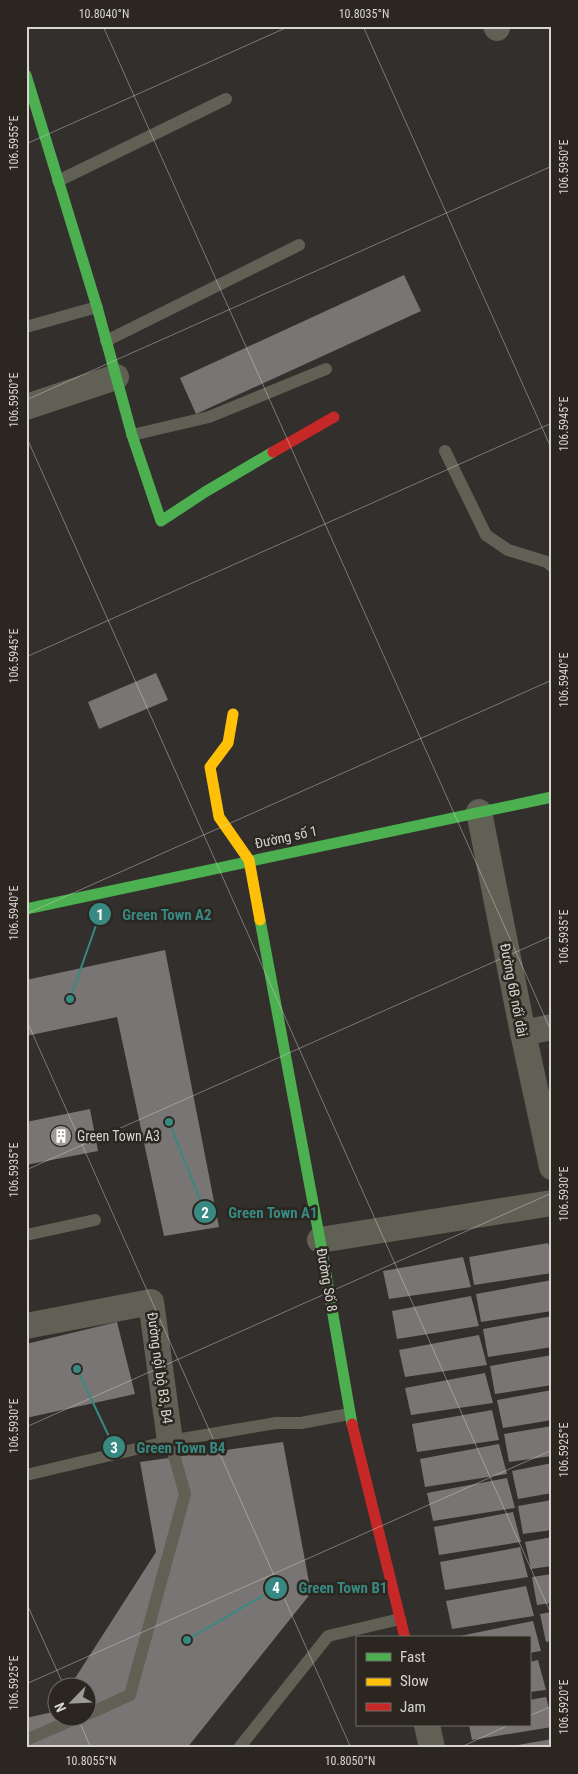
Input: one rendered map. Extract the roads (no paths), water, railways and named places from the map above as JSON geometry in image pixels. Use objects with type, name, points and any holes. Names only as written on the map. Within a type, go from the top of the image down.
[{"type":"street","points":[[26,75],[96,307],[132,435],[161,521],[204,492],[334,417]]},
{"type":"street","points":[[26,407],[116,377]]},
{"type":"street","points":[[233,714],[228,743],[210,767],[219,817],[250,860]]},
{"type":"street","name":"Đường số 1","points":[[26,908],[552,797]]},
{"type":"street","name":"Đường 6B nối dài","points":[[479,812],[552,1167]]},
{"type":"street","name":"Đường Số 8","points":[[250,860],[320,1240],[349,1414],[404,1636]]},
{"type":"street","points":[[523,1033],[552,1027]]},
{"type":"street","points":[[320,1240],[552,1203]]},
{"type":"street","name":"Đường nội bộ B3, B4","points":[[26,1326],[151,1302],[170,1441]]},
{"type":"street","points":[[427,1726],[432,1748]]},
{"type":"lane","points":[[58,181],[226,98]]},
{"type":"lane","points":[[106,341],[299,245]]},
{"type":"lane","points":[[26,327],[96,307]]},
{"type":"lane","points":[[132,435],[210,417],[326,370]]},
{"type":"lane","points":[[445,451],[486,535],[508,550],[547,562],[552,566]]},
{"type":"lane","points":[[26,1235],[95,1220]]},
{"type":"lane","points":[[26,1475],[170,1441],[276,1423],[301,1423],[349,1414]]},
{"type":"lane","points":[[98,1709],[130,1695],[185,1494],[170,1441]]},
{"type":"lane","points":[[239,1748],[328,1636],[400,1619]]},
{"type":"lane","points":[[26,1740],[58,1726]]},
{"type":"place","name":"Green Town A2","points":[[70,999]]},
{"type":"place","name":"Green Town A1","points":[[169,1122]]},
{"type":"place","name":"Green Town A3","points":[[61,1136]]},
{"type":"place","name":"Green Town B4","points":[[77,1369]]},
{"type":"place","name":"Green Town B1","points":[[187,1640]]}]
